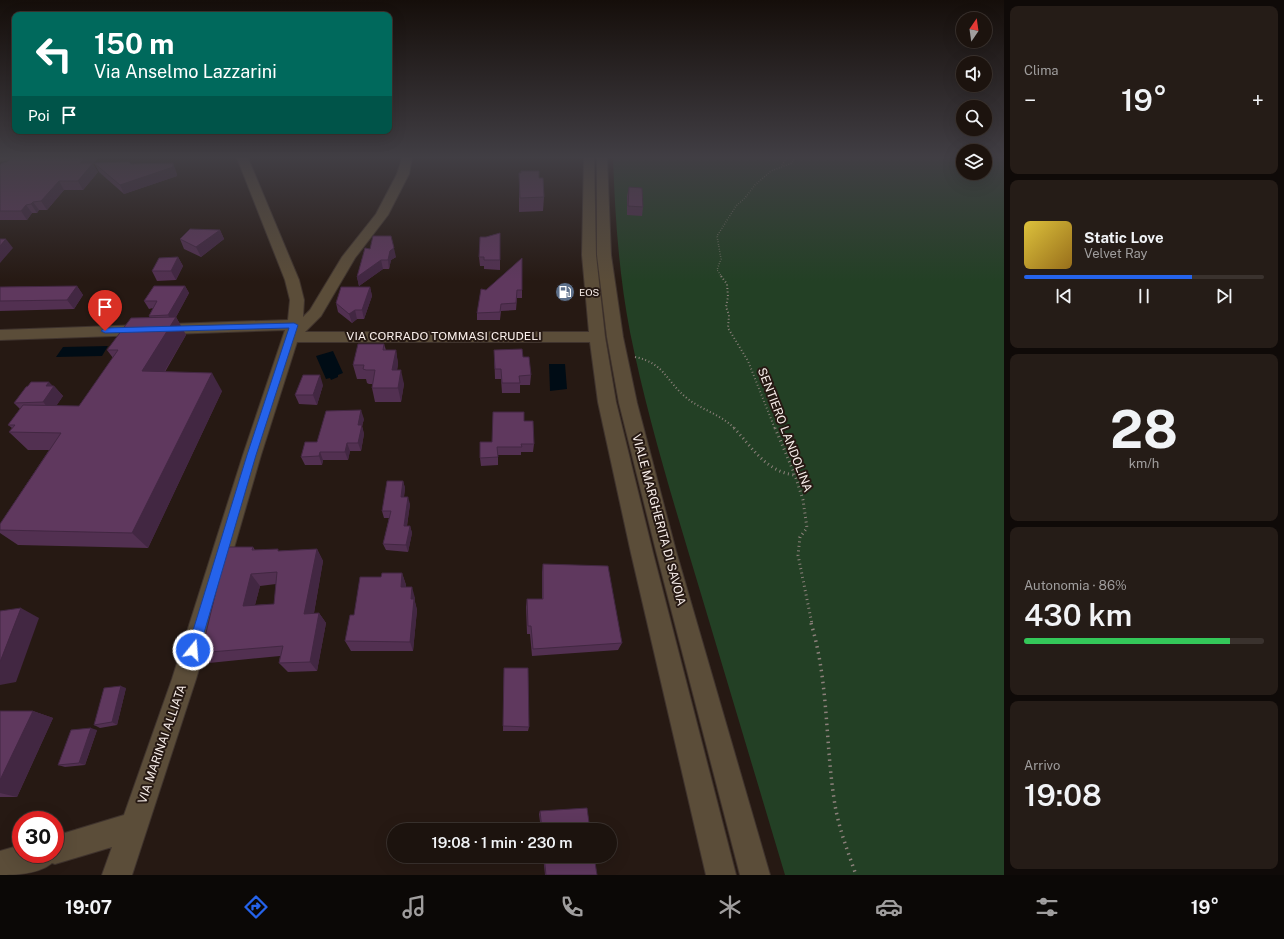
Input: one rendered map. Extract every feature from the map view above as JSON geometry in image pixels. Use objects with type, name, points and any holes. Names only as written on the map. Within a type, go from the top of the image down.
[{"type":"street","points":[[259,199],[292,280],[297,300],[293,331]]},
{"type":"street","name":"VIA MARINAI ALLIATA","points":[[117,875],[184,679],[252,455],[293,331],[316,313],[350,257],[382,215],[390,199]]},
{"type":"street","name":"VIALE MARGHERITA DI SAVOIA","points":[[589,199],[589,255],[597,337],[607,402],[640,545],[721,875]]},
{"type":"street","name":"VIALE MARGHERITA DI SAVOIA","points":[[603,199],[604,255],[615,337],[628,403],[666,551],[755,875]]},
{"type":"street","name":"VIA CORRADO TOMMASI CRUDELI","points":[[0,335],[150,329],[597,337]]},
{"type":"street","points":[[64,847],[134,826]]},
{"type":"street","points":[[0,866],[12,862]]},
{"type":"path","name":"SENTIERO LANDOLINA","points":[[744,199],[736,206],[717,236],[722,259],[718,264],[718,270],[727,284],[728,297],[726,307],[729,315],[728,328],[748,361],[766,408],[795,475],[803,500],[807,528],[800,537],[798,555],[809,615],[816,638],[822,677],[835,805],[843,838],[856,875]]},
{"type":"path","points":[[633,357],[645,358],[659,365],[680,393],[695,405],[728,423],[753,452],[769,464],[788,475],[795,475]]},
{"type":"green space","points":[[615,199],[1004,199],[1004,875],[785,875],[672,496],[645,398],[630,332],[620,267]]},
{"type":"shaded area","points":[[108,346],[102,356],[56,357],[63,347]]},
{"type":"shaded area","points":[[333,351],[343,373],[331,380],[330,378],[326,379],[316,356]]},
{"type":"shaded area","points":[[549,364],[565,364],[567,389],[550,391]]},
{"type":"building","points":[[0,199],[43,199],[41,201],[26,205],[21,211],[0,211]]},
{"type":"building","points":[[628,199],[643,199],[643,207],[628,206]]},
{"type":"building","points":[[190,229],[220,230],[196,247],[180,239]]},
{"type":"building","points":[[500,233],[500,260],[484,260],[484,257],[479,257],[480,237]]},
{"type":"building","points":[[373,236],[391,236],[394,248],[390,251],[388,260],[381,260],[357,277],[365,248],[370,249]]},
{"type":"building","points":[[0,239],[6,239],[0,246]]},
{"type":"building","points":[[178,257],[171,271],[152,271],[159,258]]},
{"type":"building","points":[[522,258],[522,290],[517,290],[516,303],[501,304],[500,312],[477,313],[481,289],[486,290]]},
{"type":"building","points":[[77,286],[67,300],[0,301],[0,287]]},
{"type":"building","points":[[154,286],[185,286],[168,315],[149,316],[157,301],[144,301]]},
{"type":"building","points":[[341,287],[370,287],[362,310],[355,310],[349,314],[336,303]]},
{"type":"building","points":[[176,317],[142,371],[212,373],[132,533],[0,530],[0,524],[61,433],[9,432],[15,425],[8,425],[23,405],[79,406],[118,350],[107,350],[131,318]]},
{"type":"building","points":[[358,344],[384,344],[383,350],[396,350],[392,370],[401,370],[398,388],[372,388],[375,370],[363,369],[364,365],[353,365]]},
{"type":"building","points":[[522,349],[523,357],[529,357],[531,375],[519,376],[520,383],[502,383],[501,369],[495,369],[494,350]]},
{"type":"building","points":[[303,375],[320,375],[313,395],[295,395]]},
{"type":"building","points":[[31,382],[49,382],[46,386],[54,386],[43,402],[14,403],[26,387]]},
{"type":"building","points":[[361,410],[358,425],[362,425],[358,443],[347,443],[345,452],[320,452],[319,456],[301,457],[305,442],[317,442],[326,411]]},
{"type":"building","points":[[493,412],[524,412],[524,421],[533,421],[534,444],[521,444],[522,447],[497,447],[498,457],[480,458],[480,442],[492,442]]},
{"type":"building","points":[[387,481],[403,481],[401,497],[408,497],[404,526],[410,526],[406,545],[383,544],[391,511],[382,511]]},
{"type":"building","points":[[224,547],[253,547],[252,550],[278,549],[278,551],[317,549],[304,614],[319,613],[310,662],[279,663],[283,646],[198,653],[202,637],[205,637],[223,562],[219,562]],"holes":[[[277,572],[274,604],[243,606],[251,574]]]},
{"type":"building","points":[[543,564],[608,566],[622,643],[533,649],[531,626],[528,626],[527,599],[543,599]]},
{"type":"building","points":[[382,573],[402,573],[401,587],[412,587],[411,599],[414,599],[410,642],[345,641],[350,615],[354,615],[360,577],[381,577]]},
{"type":"building","points":[[21,608],[0,662],[0,611]]},
{"type":"building","points":[[504,668],[528,668],[529,727],[503,726]]},
{"type":"building","points":[[121,686],[112,722],[94,725],[104,688]]},
{"type":"building","points":[[0,711],[33,711],[0,780]]},
{"type":"building","points":[[91,728],[79,763],[58,765],[71,730]]},
{"type":"building","points":[[587,808],[589,823],[541,823],[540,811]]},
{"type":"building","points":[[545,863],[595,863],[597,875],[546,875]]},
{"type":"place","name":"EOS","points":[[565,292]]},
{"type":"route","points":[[105,331],[294,325],[252,455],[193,650]]}]
